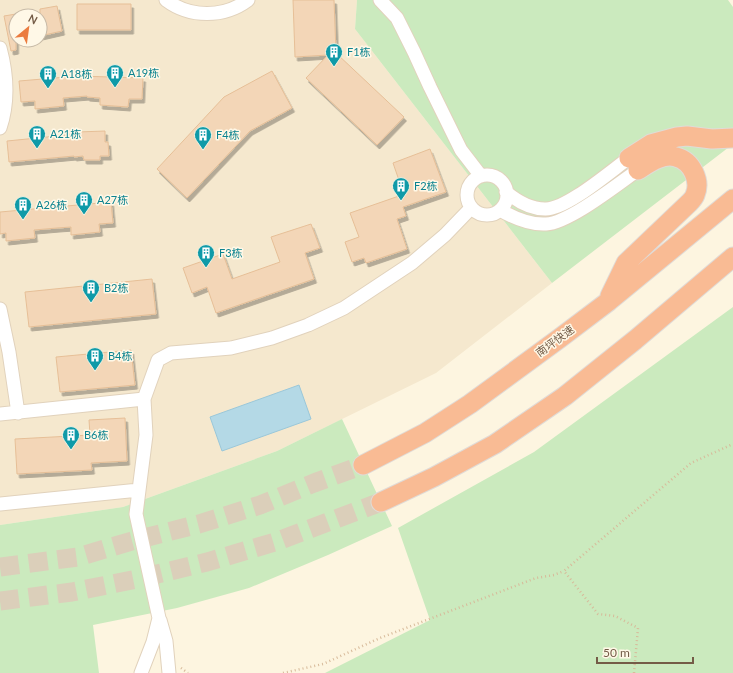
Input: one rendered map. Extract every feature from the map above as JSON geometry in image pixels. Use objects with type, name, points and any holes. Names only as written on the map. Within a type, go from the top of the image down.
[{"type":"highway","points":[[634,164],[651,144],[677,137],[687,136],[712,139],[733,138]]},
{"type":"highway","points":[[608,301],[626,263],[689,203],[695,195],[697,184],[694,172],[687,163],[676,157],[662,157],[634,164]]},
{"type":"highway","name":"南坪快速","points":[[364,465],[425,433],[470,404],[608,301],[733,199]]},
{"type":"highway","points":[[381,502],[434,477],[495,444],[565,396],[635,340],[733,257]]},
{"type":"street","points":[[166,0],[174,6],[195,14],[218,13],[239,6],[248,0]]},
{"type":"street","points":[[380,0],[397,18],[461,150],[480,176]]},
{"type":"street","points":[[0,48],[5,66],[7,92],[4,117],[0,128]]},
{"type":"street","points":[[506,192],[517,201],[531,207],[546,209],[561,205],[634,164]]},
{"type":"street","points":[[500,210],[514,218],[532,223],[547,224],[561,220],[574,213],[634,164]]},
{"type":"street","points":[[487,175],[494,177],[500,180],[504,186],[506,199],[504,205],[495,214],[482,215],[471,208],[467,197],[467,190],[470,184],[480,176],[487,175]]},
{"type":"street","points":[[169,673],[166,641],[136,514],[146,435],[144,399],[158,360],[171,354],[231,348],[272,338],[316,321],[344,308],[412,263],[445,235],[471,208]]},
{"type":"street","points":[[0,309],[8,346],[18,413]]},
{"type":"street","points":[[0,414],[144,399]]},
{"type":"street","points":[[0,504],[139,490]]},
{"type":"street","points":[[141,673],[153,642],[160,618]]},
{"type":"path","points":[[283,673],[323,664],[387,635],[536,578],[554,575],[564,571],[691,463],[733,444]]},
{"type":"path","points":[[564,571],[598,614],[615,616],[638,628],[634,673]]},
{"type":"shaded area","points":[[0,0],[357,0],[355,29],[552,283],[436,373],[277,451],[123,507],[0,525]]},
{"type":"green space","points":[[357,0],[728,0],[733,7],[733,144],[552,283],[355,29]]},
{"type":"green space","points":[[733,307],[733,673],[325,673],[430,620],[398,528],[534,452]]},
{"type":"green space","points":[[342,419],[392,526],[249,588],[177,608],[93,625],[99,673],[0,673],[0,525],[123,507],[277,451]]},
{"type":"water","points":[[299,385],[311,419],[222,451],[210,417]]},
{"type":"building","name":"F1栋","points":[[293,0],[334,0],[336,53],[404,117],[377,145],[306,78],[328,55],[295,57]]},
{"type":"building","points":[[77,4],[131,4],[131,30],[77,30]]},
{"type":"building","points":[[57,6],[62,31],[48,34],[48,8],[46,8]]},
{"type":"building","points":[[8,15],[8,36],[4,16]]},
{"type":"building","points":[[10,48],[16,48],[16,50],[11,51]]},
{"type":"building","name":"F4栋","points":[[272,71],[292,108],[250,131],[187,198],[157,169],[224,97]]},
{"type":"building","points":[[78,76],[143,78],[142,99],[129,99],[128,107],[100,105],[100,98],[87,96],[63,98],[64,106],[35,109],[35,101],[21,102],[19,81]]},
{"type":"building","points":[[105,131],[105,142],[108,142],[109,156],[100,156],[100,160],[84,160],[83,156],[74,156],[9,162],[7,141],[77,134],[77,132]]},
{"type":"building","name":"F2栋","points":[[430,149],[446,192],[403,207],[406,216],[397,219],[407,249],[366,263],[364,258],[352,262],[345,242],[359,237],[350,213],[399,196],[397,191],[402,189],[393,163]]},
{"type":"building","points":[[111,202],[113,223],[99,224],[100,232],[71,235],[71,227],[34,230],[35,238],[6,241],[6,233],[0,234],[0,212]]},
{"type":"building","name":"F3栋","points":[[311,224],[320,248],[305,253],[314,279],[216,313],[207,287],[192,293],[183,268],[223,254],[232,279],[280,262],[271,237]]},
{"type":"building","name":"B2栋","points":[[152,279],[156,314],[29,327],[25,292]]},
{"type":"building","name":"B4栋","points":[[131,350],[135,385],[60,392],[56,357]]},
{"type":"building","name":"B6栋","points":[[125,418],[127,461],[91,463],[92,470],[17,474],[15,439],[90,435],[89,420]]},
{"type":"tunnel","points":[[0,567],[78,557],[132,541],[199,524],[260,505],[363,465]]},
{"type":"tunnel","points":[[0,601],[72,592],[137,579],[207,562],[275,542],[381,502]]},
{"type":"place","name":"F1栋","points":[[334,67]]},
{"type":"place","name":"A19栋","points":[[115,88]]},
{"type":"place","name":"A18栋","points":[[48,89]]},
{"type":"place","name":"A21栋","points":[[37,149]]},
{"type":"place","name":"F4栋","points":[[203,150]]},
{"type":"place","name":"F2栋","points":[[401,201]]},
{"type":"place","name":"A27栋","points":[[84,215]]},
{"type":"place","name":"A26栋","points":[[23,220]]},
{"type":"place","name":"F3栋","points":[[206,268]]},
{"type":"place","name":"B2栋","points":[[91,303]]},
{"type":"place","name":"B4栋","points":[[95,371]]},
{"type":"place","name":"B6栋","points":[[71,450]]}]
